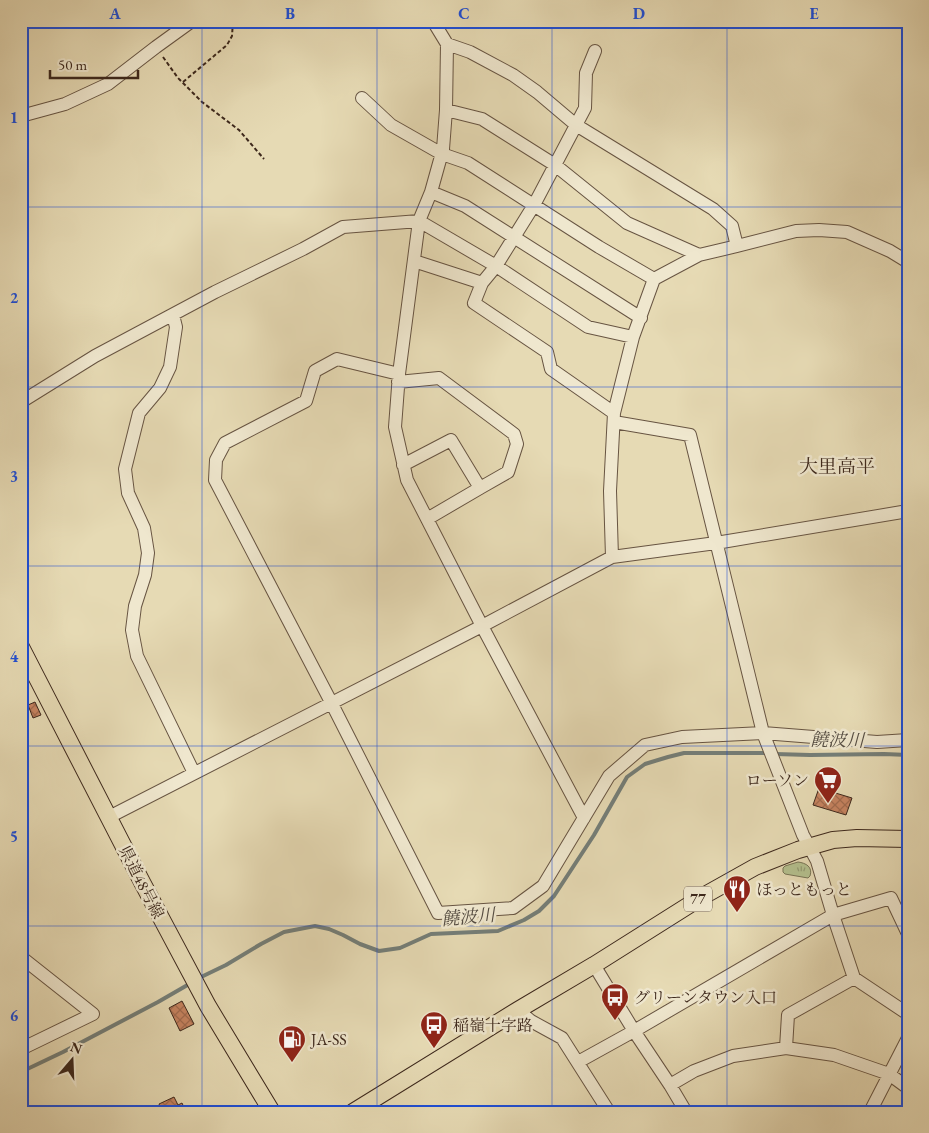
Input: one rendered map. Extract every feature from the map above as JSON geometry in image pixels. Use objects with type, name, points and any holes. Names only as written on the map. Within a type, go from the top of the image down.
[{"type":"main road","name":"県道48号線","points":[[21,647],[191,975],[272,1112]]},
{"type":"main road","name":"77","points":[[353,1112],[755,867],[808,846],[832,840],[857,838],[908,839]]},
{"type":"street","points":[[21,116],[64,104],[108,84],[192,21]]},
{"type":"street","points":[[433,21],[447,44],[446,110],[442,154],[431,192],[419,221],[399,378],[395,427],[407,480],[584,818]]},
{"type":"street","points":[[447,44],[470,52],[513,75],[537,92],[576,126],[713,209],[732,226],[737,246]]},
{"type":"street","points":[[595,51],[586,74],[585,108],[534,205],[496,266],[482,283],[474,304],[548,352],[551,369],[614,417],[690,435],[763,733],[808,846],[817,861],[854,978],[908,1014]]},
{"type":"street","points":[[362,98],[391,125],[442,154],[468,163],[599,247],[654,278]]},
{"type":"street","points":[[446,110],[482,119],[555,165],[627,223],[699,255]]},
{"type":"street","points":[[431,192],[464,206],[641,318]]},
{"type":"street","points":[[21,402],[95,356],[343,227],[419,221],[496,266],[588,327],[633,337]]},
{"type":"street","points":[[612,557],[610,491],[614,417],[633,337],[654,278],[699,255],[796,231],[847,232],[908,262]]},
{"type":"street","points":[[414,261],[482,283]]},
{"type":"street","points":[[173,315],[176,327],[170,366],[160,388],[139,413],[125,469],[128,493],[144,528],[148,553],[144,575],[134,606],[132,630],[137,656],[194,772]]},
{"type":"street","points":[[427,519],[508,472],[517,444],[514,434],[439,378],[399,378],[337,359],[315,371],[306,401],[225,443],[216,460],[215,480],[438,913],[513,908],[543,886],[609,776],[645,744],[682,737],[763,733],[877,742],[908,740]]},
{"type":"street","points":[[403,465],[451,440],[480,488]]},
{"type":"street","points":[[109,817],[330,702],[482,626],[612,557],[716,543],[908,511]]},
{"type":"street","points":[[578,1062],[833,915],[891,898],[908,934]]},
{"type":"street","points":[[21,957],[93,1014],[21,1050]]},
{"type":"street","points":[[594,965],[686,1112]]},
{"type":"street","points":[[786,1048],[788,1015],[854,978]]},
{"type":"street","points":[[518,1010],[531,1021],[562,1038],[609,1112]]},
{"type":"street","points":[[870,1112],[908,1038]]},
{"type":"street","points":[[670,1085],[694,1070],[733,1056],[786,1048],[834,1055],[889,1074],[908,1088]]},
{"type":"path","points":[[183,82],[227,45],[232,36],[233,21]]},
{"type":"path","points":[[156,47],[183,82],[202,102],[239,130],[264,159]]},
{"type":"green space","points":[[798,862],[806,864],[810,868],[811,873],[808,878],[783,872],[785,866]]},
{"type":"building","points":[[35,702],[41,715],[33,718],[28,705]]},
{"type":"building","points":[[819,788],[852,798],[846,815],[813,805]]},
{"type":"building","points":[[182,1001],[194,1024],[180,1031],[169,1008]]},
{"type":"building","points":[[174,1097],[178,1105],[182,1103],[186,1112],[162,1112],[159,1104]]},
{"type":"waterway","name":"饒波川","points":[[199,978],[284,932],[315,926],[329,929],[379,951],[400,948],[431,934],[498,931],[524,920],[539,911],[554,896],[594,835],[627,777],[645,764],[684,753],[768,753]]},
{"type":"waterway","name":"饒波川","points":[[775,754],[908,755]]},
{"type":"waterway","name":"饒波川","points":[[21,1072],[63,1052],[191,983]]},
{"type":"place","name":"ローソン","points":[[828,804]]},
{"type":"place","name":"ほっともっと","points":[[737,913]]},
{"type":"place","name":"グリーンタウン入口","points":[[615,1021]]},
{"type":"place","name":"稲嶺十字路","points":[[434,1049]]},
{"type":"place","name":"JA-SS","points":[[292,1063]]},
{"type":"district","name":"大里高平","points":[[837,466]]}]
